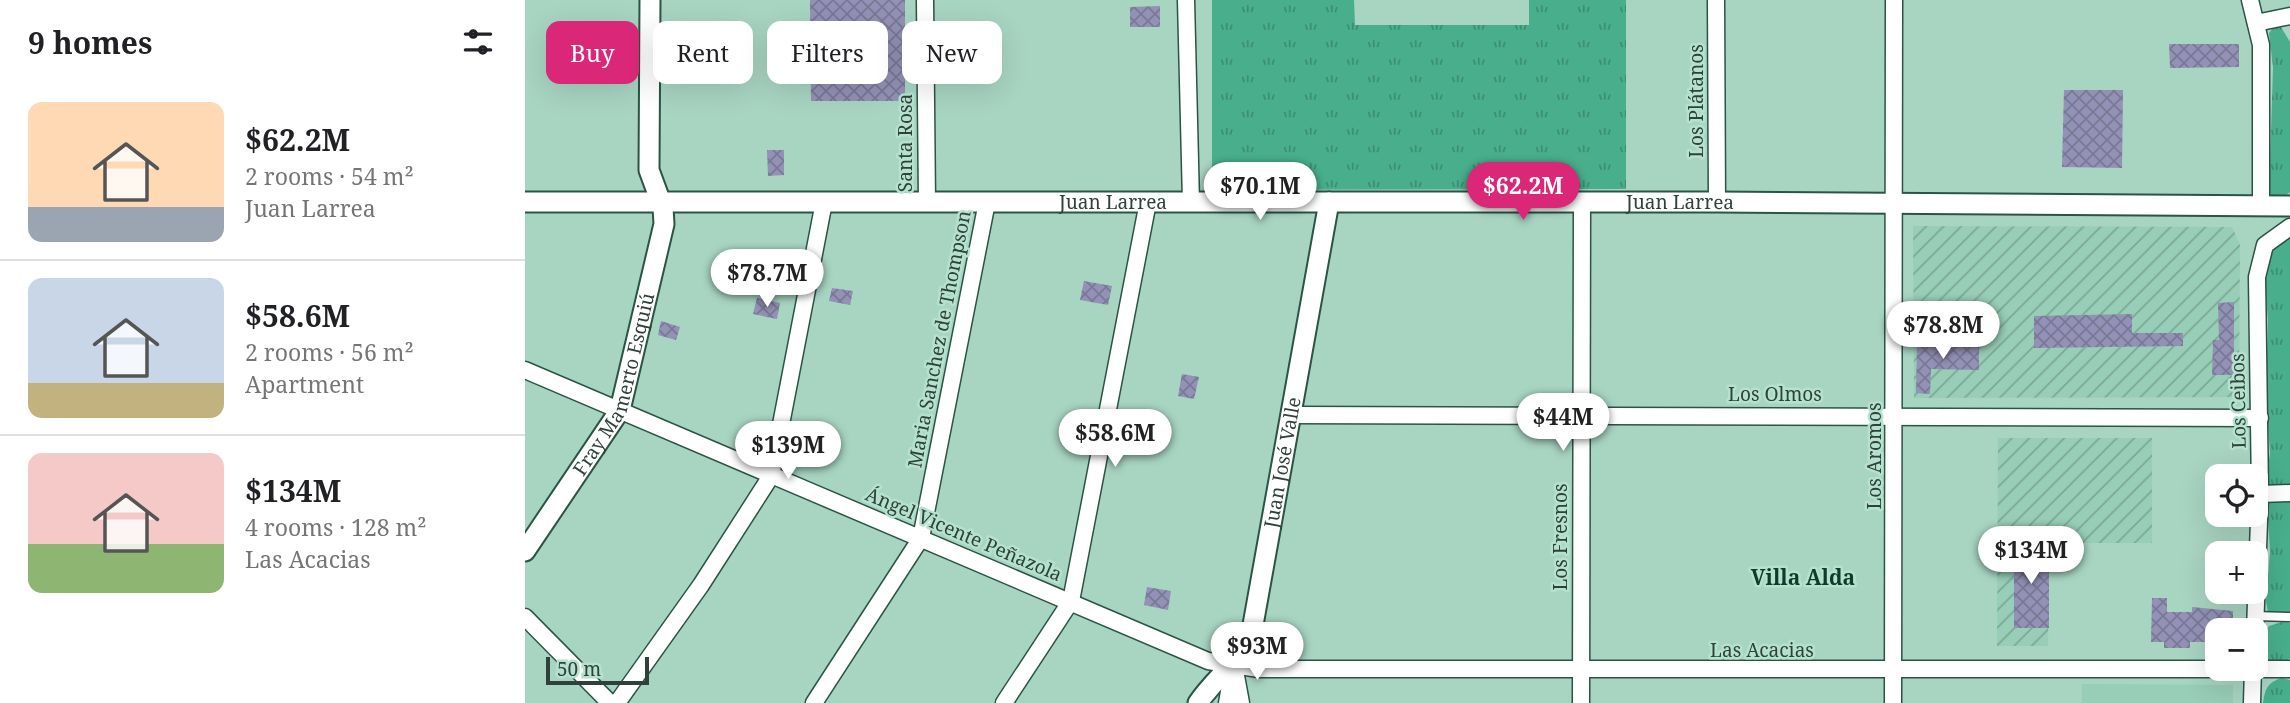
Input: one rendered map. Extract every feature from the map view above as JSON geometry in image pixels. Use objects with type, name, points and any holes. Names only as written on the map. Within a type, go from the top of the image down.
[{"type":"street","name":"Fray Mamerto Esquiú","points":[[525,551],[620,410],[664,224],[649,170],[650,0]]},
{"type":"street","name":"Santa Rosa","points":[[926,0],[926,202]]},
{"type":"street","points":[[1186,0],[1191,202]]},
{"type":"street","name":"Los Plátanos","points":[[1716,0],[1717,202]]},
{"type":"street","name":"Los Aromos","points":[[1893,703],[1894,0]]},
{"type":"street","points":[[2250,0],[2260,45],[2261,206]]},
{"type":"street","points":[[2256,23],[2290,16]]},
{"type":"street","name":"Juan Larrea","points":[[525,202],[1717,202],[2290,206]]},
{"type":"street","points":[[617,703],[701,585],[771,476],[824,202]]},
{"type":"street","name":"Maria Sanchez de Thompson","points":[[814,703],[921,538],[987,202]]},
{"type":"street","points":[[1004,703],[1071,601],[1148,202]]},
{"type":"street","name":"Juan José Valle","points":[[1198,703],[1219,676],[1234,664],[1251,636],[1329,202]]},
{"type":"street","name":"Los Fresnos","points":[[1581,703],[1582,202]]},
{"type":"street","name":"Los Ceibos","points":[[2260,464],[2257,277],[2265,245],[2290,226]]},
{"type":"street","name":"Ángel Vicente Peñazola","points":[[525,370],[1208,660],[1234,664]]},
{"type":"street","name":"Los Olmos","points":[[1291,415],[2260,418]]},
{"type":"street","points":[[2268,494],[2290,493]]},
{"type":"street","name":"Los Ceibos","points":[[2255,618],[2259,527]]},
{"type":"street","points":[[525,617],[610,703]]},
{"type":"street","points":[[1227,703],[1234,664]]},
{"type":"street","points":[[1234,664],[1241,703]]},
{"type":"street","name":"Las Acacias","points":[[1234,664],[1259,668],[1581,671],[2205,669]]},
{"type":"street","name":"Las Acacias","points":[[2268,669],[2290,669]]},
{"type":"street","points":[[2252,703],[2253,681]]},
{"type":"lane","points":[[2268,621],[2290,617]]},
{"type":"shaded area","points":[[1913,226],[2232,227],[2240,245],[2239,391],[2232,397],[1914,398]]},
{"type":"shaded area","points":[[1998,438],[2152,438],[2152,543],[2049,543],[2048,646],[1997,646]]},
{"type":"shaded area","points":[[2082,684],[2233,685],[2233,703],[2082,703]]},
{"type":"green space","points":[[1212,0],[1354,0],[1355,25],[1529,25],[1529,0],[1626,0],[1626,189],[1212,190]]},
{"type":"green space","points":[[2281,27],[2290,42],[2290,192],[2283,198],[2269,198],[2273,67],[2269,33],[2273,28]]},
{"type":"green space","points":[[2290,235],[2290,491],[2269,486],[2268,483],[2268,320],[2264,274],[2271,251],[2279,239]]},
{"type":"green space","points":[[2290,496],[2290,614],[2268,612],[2267,604],[2270,551],[2268,502],[2275,498]]},
{"type":"green space","points":[[2282,622],[2290,623],[2290,658],[2285,663],[2268,664],[2269,626]]},
{"type":"green space","points":[[2281,678],[2290,680],[2290,703],[2263,703],[2267,687]]},
{"type":"building","points":[[810,0],[905,0],[905,21],[902,21],[902,84],[905,84],[905,101],[811,101],[811,84],[888,84],[888,21],[810,21]]},
{"type":"building","points":[[1160,6],[1160,27],[1130,27],[1130,7]]},
{"type":"building","points":[[2169,44],[2239,44],[2239,67],[2170,68]]},
{"type":"building","points":[[2064,90],[2123,90],[2122,168],[2062,167]]},
{"type":"building","points":[[767,150],[784,150],[784,175],[768,176]]},
{"type":"building","points":[[1084,281],[1112,286],[1108,305],[1080,300]]},
{"type":"building","points":[[832,288],[853,291],[850,305],[829,301]]},
{"type":"building","points":[[757,298],[780,303],[777,319],[753,314]]},
{"type":"building","points":[[2234,302],[2234,375],[2212,375],[2213,340],[2219,340],[2218,303]]},
{"type":"building","points":[[2132,314],[2132,333],[2183,333],[2183,346],[2034,348],[2034,316]]},
{"type":"building","points":[[661,321],[680,327],[676,340],[658,335]]},
{"type":"building","points":[[1917,342],[1979,344],[1979,370],[1931,369],[1930,394],[1916,393]]},
{"type":"building","points":[[1182,374],[1199,377],[1194,399],[1178,396]]},
{"type":"building","points":[[1062,426],[1083,429],[1080,443],[1060,440]]},
{"type":"building","points":[[2014,544],[2049,544],[2049,628],[2014,628]]},
{"type":"building","points":[[1147,587],[1171,591],[1168,610],[1144,605]]},
{"type":"building","points":[[2152,598],[2167,598],[2167,612],[2192,612],[2192,607],[2233,611],[2233,618],[2205,618],[2205,642],[2190,642],[2190,648],[2164,648],[2164,642],[2151,642]]},
{"type":"district","name":"Villa Alda","points":[[1803,578]]}]
